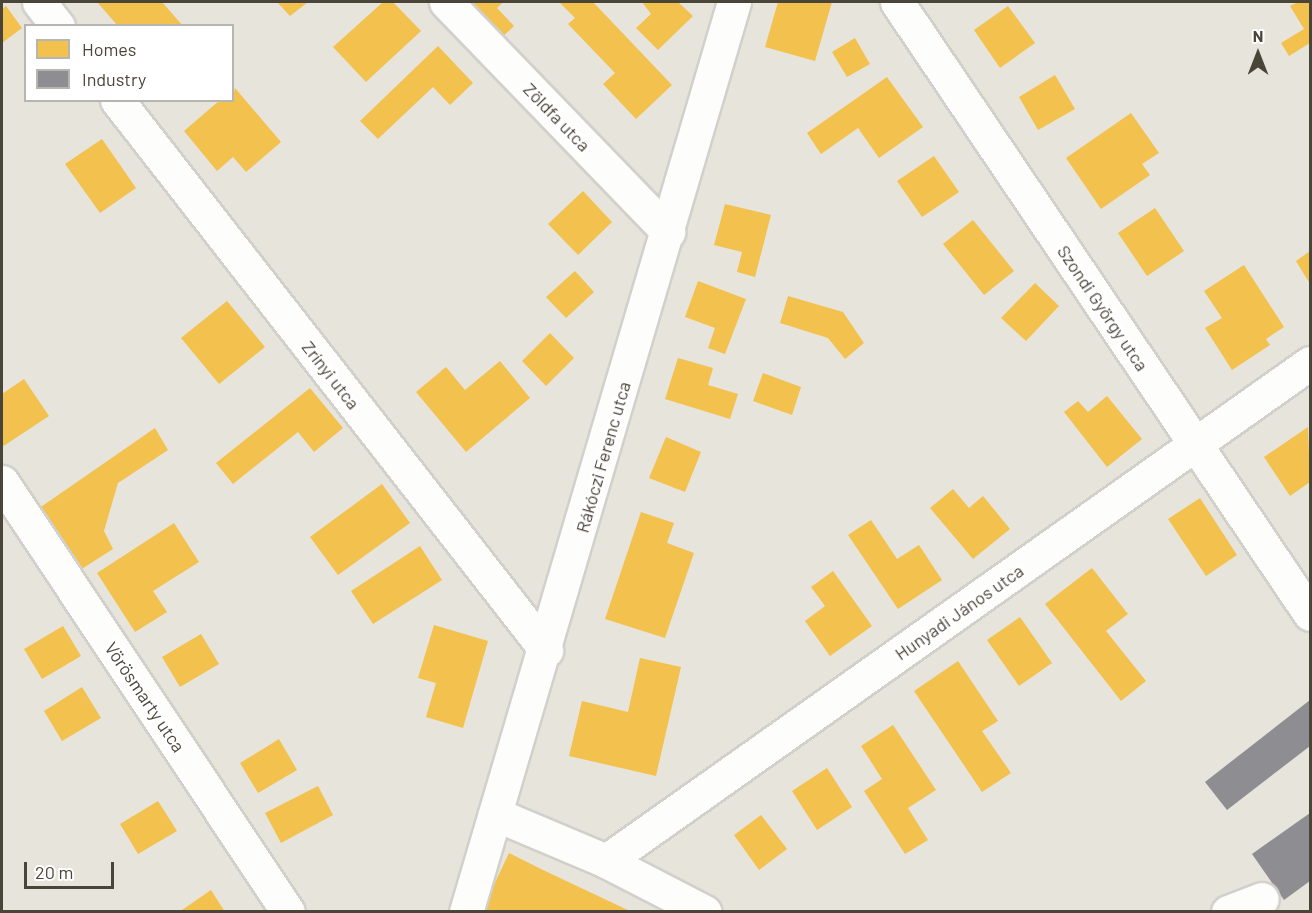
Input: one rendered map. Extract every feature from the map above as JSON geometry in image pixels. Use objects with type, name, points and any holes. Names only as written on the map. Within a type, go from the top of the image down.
[{"type":"street","points":[[39,2],[56,24]]},
{"type":"street","name":"Zöldfa utca","points":[[446,2],[668,232]]},
{"type":"street","name":"Rákóczi Ferenc utca","points":[[466,912],[546,650],[734,2]]},
{"type":"street","name":"Szondi György utca","points":[[897,2],[1311,614]]},
{"type":"street","name":"Zrínyi utca","points":[[119,102],[546,650]]},
{"type":"street","name":"Hunyadi János utca","points":[[606,861],[1311,363]]},
{"type":"street","name":"Vörösmarty utca","points":[[2,482],[288,912]]},
{"type":"street","points":[[495,814],[606,861],[705,912]]},
{"type":"street","points":[[1228,912],[1262,898]]},
{"type":"shaded area","points":[[2,2],[1310,2],[1310,911],[2,911]]},
{"type":"building: Homes","points":[[97,2],[162,2],[181,24],[116,24]]},
{"type":"building: Homes","points":[[277,2],[308,2],[290,16]]},
{"type":"building: Homes","points":[[383,2],[393,2],[421,31],[366,82],[333,47]]},
{"type":"building: Homes","points":[[470,2],[503,2],[497,8],[514,26],[496,43],[463,8]]},
{"type":"building: Homes","points":[[559,2],[593,2],[672,85],[636,119],[603,84],[615,73],[568,24],[575,18]]},
{"type":"building: Homes","points":[[642,2],[678,2],[693,16],[658,50],[636,28],[651,14]]},
{"type":"building: Homes","points":[[778,2],[832,2],[815,61],[765,47]]},
{"type":"building: Homes","points":[[1298,2],[1310,2],[1310,43],[1289,56],[1281,43],[1304,29],[1290,6]]},
{"type":"building: Homes","points":[[6,6],[22,28],[2,43],[2,9]]},
{"type":"building: Homes","points":[[1008,6],[1035,43],[1000,68],[974,30]]},
{"type":"building: Homes","points":[[855,38],[870,64],[847,77],[832,52]]},
{"type":"building: Homes","points":[[438,46],[473,83],[450,105],[433,87],[378,139],[360,121]]},
{"type":"building: Homes","points":[[1055,75],[1075,109],[1038,130],[1019,97]]},
{"type":"building: Homes","points":[[887,77],[923,127],[879,158],[858,128],[821,154],[807,133]]},
{"type":"building: Homes","points":[[235,88],[281,142],[246,172],[233,157],[217,171],[184,131],[218,102],[234,102]]},
{"type":"building: Homes","points":[[1131,113],[1159,153],[1142,164],[1150,175],[1101,209],[1066,158]]},
{"type":"building: Homes","points":[[102,139],[136,188],[100,213],[65,164]]},
{"type":"building: Homes","points":[[934,156],[959,192],[922,217],[897,181]]},
{"type":"building: Homes","points":[[583,191],[612,222],[578,255],[548,224]]},
{"type":"building: Homes","points":[[725,204],[771,215],[755,277],[737,272],[742,252],[714,245]]},
{"type":"building: Homes","points":[[1155,208],[1184,251],[1147,276],[1118,233]]},
{"type":"building: Homes","points":[[973,220],[1014,271],[984,295],[943,244]]},
{"type":"building: Homes","points":[[1310,251],[1310,284],[1296,261]]},
{"type":"building: Homes","points":[[1244,265],[1284,327],[1266,339],[1270,345],[1232,370],[1205,328],[1222,318],[1204,291]]},
{"type":"building: Homes","points":[[575,271],[594,292],[566,318],[546,297]]},
{"type":"building: Homes","points":[[698,281],[746,299],[725,354],[708,348],[715,328],[685,317]]},
{"type":"building: Homes","points":[[1035,283],[1059,306],[1026,341],[1001,318]]},
{"type":"building: Homes","points":[[788,296],[843,312],[864,343],[845,359],[828,338],[780,323]]},
{"type":"building: Homes","points":[[227,301],[265,347],[219,384],[181,338]]},
{"type":"building: Homes","points":[[550,333],[574,358],[546,386],[522,361]]},
{"type":"building: Homes","points":[[678,358],[713,368],[708,385],[738,394],[730,419],[665,399]]},
{"type":"building: Homes","points":[[500,361],[530,398],[466,452],[416,392],[446,367],[465,390]]},
{"type":"building: Homes","points":[[763,373],[801,387],[792,415],[753,401]]},
{"type":"building: Homes","points":[[24,379],[49,416],[2,447],[2,394]]},
{"type":"building: Homes","points":[[310,388],[343,428],[314,452],[298,432],[233,484],[216,463]]},
{"type":"building: Homes","points":[[1107,396],[1142,439],[1107,467],[1064,412],[1078,401],[1088,412]]},
{"type":"building: Homes","points":[[1308,427],[1310,482],[1290,496],[1264,457]]},
{"type":"building: Homes","points":[[155,428],[168,450],[118,483],[104,531],[113,549],[80,570],[38,509]]},
{"type":"building: Homes","points":[[666,437],[701,452],[685,492],[649,478]]},
{"type":"building: Homes","points":[[382,484],[410,523],[338,575],[310,537]]},
{"type":"building: Homes","points":[[953,489],[969,508],[983,496],[1010,529],[973,559],[930,508]]},
{"type":"building: Homes","points":[[1200,498],[1237,555],[1206,576],[1168,519]]},
{"type":"building: Homes","points":[[641,512],[674,523],[667,543],[694,553],[665,638],[605,619]]},
{"type":"building: Homes","points":[[871,520],[897,559],[919,545],[942,580],[898,609],[848,535]]},
{"type":"building: Homes","points":[[174,523],[199,562],[153,591],[167,612],[135,632],[97,573]]},
{"type":"building: Homes","points":[[420,546],[442,580],[373,624],[351,591]]},
{"type":"building: Homes","points":[[1092,568],[1128,614],[1106,631],[1146,681],[1121,701],[1045,604]]},
{"type":"building: Homes","points":[[833,571],[872,626],[830,656],[805,621],[825,606],[811,587]]},
{"type":"building: Homes","points":[[1020,617],[1052,663],[1019,686],[987,640]]},
{"type":"building: Homes","points":[[434,625],[488,641],[463,728],[426,717],[436,683],[418,678]]},
{"type":"building: Homes","points":[[63,626],[81,656],[42,679],[24,649]]},
{"type":"building: Homes","points":[[201,634],[219,664],[180,687],[162,657]]},
{"type":"building: Homes","points":[[640,658],[681,667],[656,776],[569,756],[582,701],[628,712]]},
{"type":"building: Homes","points":[[958,661],[998,721],[982,731],[1011,773],[982,792],[914,691]]},
{"type":"building: Homes","points":[[82,687],[101,718],[62,741],[44,711]]},
{"type":"building: Homes","points":[[893,725],[936,790],[908,808],[928,840],[905,854],[864,791],[882,779],[861,746]]},
{"type":"building: Homes","points":[[279,739],[297,770],[258,793],[240,763]]},
{"type":"building: Homes","points":[[827,768],[852,807],[817,830],[792,791]]},
{"type":"building: Homes","points":[[318,786],[333,815],[281,843],[265,813]]},
{"type":"building: Homes","points":[[158,801],[177,831],[138,854],[120,824]]},
{"type":"building: Homes","points":[[761,815],[787,849],[759,870],[734,835]]},
{"type":"building: Homes","points":[[509,853],[543,870],[632,912],[481,912]]},
{"type":"building: Homes","points":[[211,890],[225,912],[179,912]]},
{"type":"building: Industry","points":[[1310,700],[1310,746],[1227,810],[1205,782]]},
{"type":"building: Industry","points":[[1310,813],[1310,881],[1284,900],[1252,854]]}]
